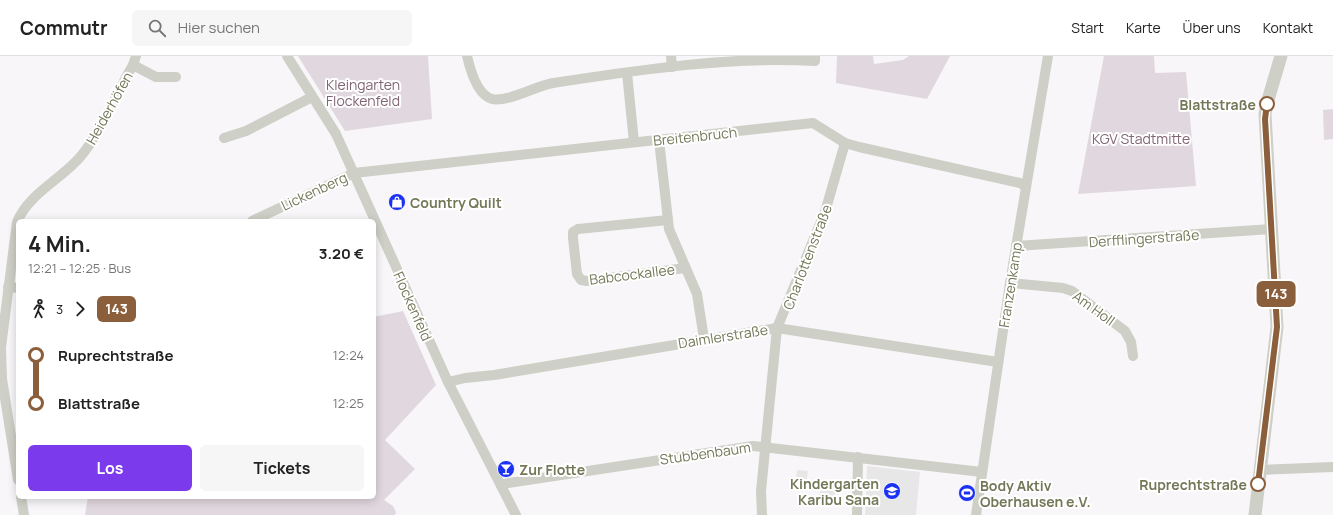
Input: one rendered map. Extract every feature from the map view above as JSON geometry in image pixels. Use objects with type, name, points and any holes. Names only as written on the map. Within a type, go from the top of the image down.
[{"type":"street","name":"Flockenfeld","points":[[287,56],[336,134],[375,219]]},
{"type":"street","points":[[467,56],[478,87],[486,96],[492,99],[512,97],[544,85],[627,73],[672,67],[767,60],[815,61],[814,56]]},
{"type":"street","points":[[671,56],[672,67]]},
{"type":"street","name":"Franzenkamp","points":[[976,515],[1025,186],[1048,56]]},
{"type":"street","points":[[1254,515],[1277,327],[1265,114],[1281,56]]},
{"type":"street","name":"Heiderhöfen","points":[[19,219],[22,211],[77,160],[85,150],[99,130],[134,60],[156,77],[176,77]]},
{"type":"street","points":[[627,73],[634,142]]},
{"type":"street","points":[[224,138],[246,131],[312,97]]},
{"type":"street","name":"Breitenbruch","points":[[354,173],[813,123],[845,143],[1020,183],[1025,186]]},
{"type":"street","name":"Babcockallee","points":[[659,140],[670,235],[698,299],[704,339]]},
{"type":"street","name":"Charlottenstraße","points":[[762,515],[760,491],[778,328],[826,212],[845,143]]},
{"type":"street","name":"Lickenberg","points":[[256,219],[354,173]]},
{"type":"street","name":"Babcockallee","points":[[668,220],[578,229],[573,232],[572,238],[578,274],[581,280],[587,281],[685,268]]},
{"type":"street","name":"Flockenfeld","points":[[376,222],[448,382],[516,515]]},
{"type":"street","name":"Heiderhöfen","points":[[16,229],[13,288],[2,310],[1,347],[1,369],[16,467]]},
{"type":"street","name":"Derfflingerstraße","points":[[1016,246],[1272,229]]},
{"type":"street","name":"Am Holl","points":[[1010,283],[1063,288],[1072,291],[1125,331],[1131,342],[1133,356]]},
{"type":"street","name":"Daimlerstraße","points":[[448,382],[465,378],[494,375],[704,339],[778,328],[998,362]]},
{"type":"street","name":"Stubbenbaum","points":[[501,485],[753,446],[765,446],[982,472]]},
{"type":"street","points":[[857,515],[858,457]]},
{"type":"street","points":[[1259,470],[1333,467]]},
{"type":"street","points":[[21,499],[24,515]]},
{"type":"shaded area","name":"Kindergarten Karibu Sana","points":[[867,466],[920,472],[916,515],[865,515]]},
{"type":"shaded area","points":[[797,470],[808,471],[806,485],[795,484]]},
{"type":"shaded area","points":[[820,487],[835,488],[835,498],[833,499],[832,504],[819,505]]},
{"type":"green space","name":"Kleingarten Flockenfeld","points":[[298,56],[428,56],[432,119],[345,131]]},
{"type":"green space","points":[[837,56],[873,56],[874,64],[903,60],[909,56],[950,56],[927,99],[836,83]]},
{"type":"green space","name":"KGV Stadtmitte","points":[[1104,56],[1154,56],[1155,73],[1186,72],[1196,186],[1078,194]]},
{"type":"green space","points":[[1333,109],[1333,139],[1324,140],[1323,110]]},
{"type":"green space","points":[[403,311],[436,385],[385,440],[415,469],[384,500],[393,506],[396,512],[395,515],[85,515],[88,499],[376,499],[376,317]]},
{"type":"bus line","name":"143","points":[[1258,484],[1277,340],[1265,119],[1267,104]]},
{"type":"place","name":"Blattstraße","points":[[1267,104]]},
{"type":"place","name":"Country Quilt","points":[[397,202]]},
{"type":"place","name":"Zur Flotte","points":[[506,469]]},
{"type":"place","name":"Ruprechtstraße","points":[[1258,484]]},
{"type":"place","name":"Kindergarten Karibu Sana","points":[[892,491]]},
{"type":"place","name":"Body Aktiv Oberhausen e.V.","points":[[967,493]]}]
